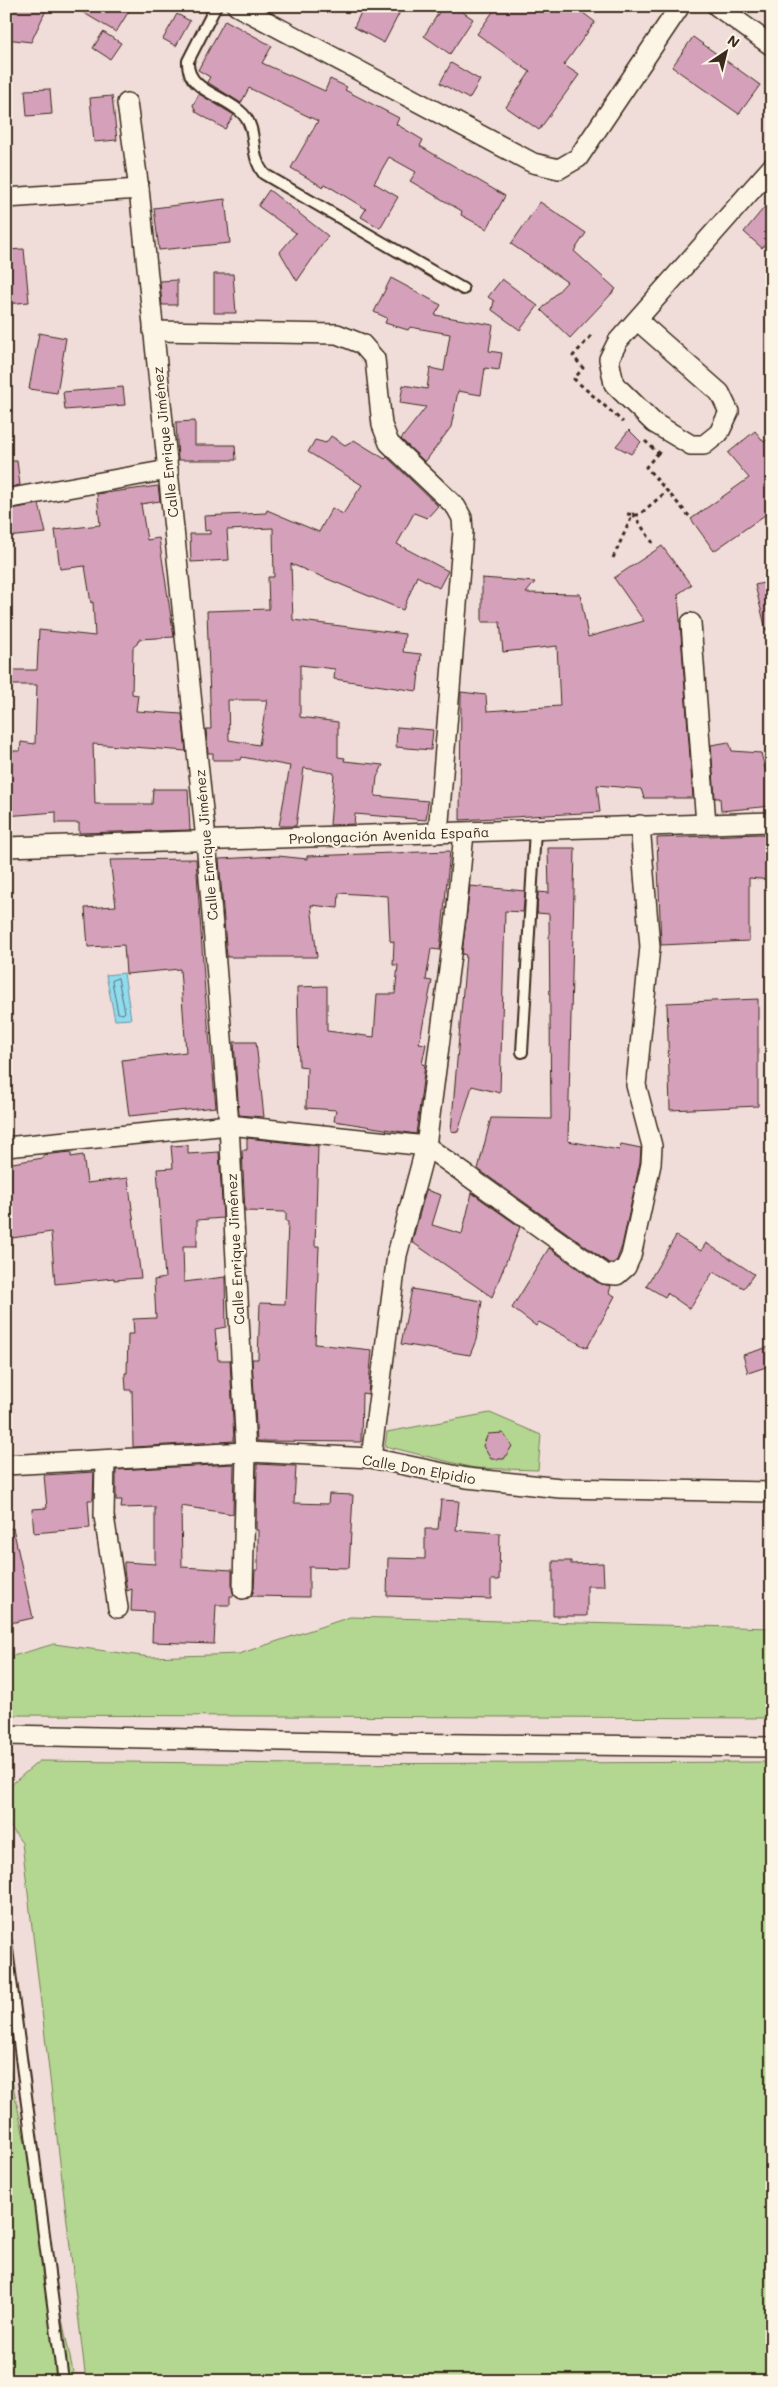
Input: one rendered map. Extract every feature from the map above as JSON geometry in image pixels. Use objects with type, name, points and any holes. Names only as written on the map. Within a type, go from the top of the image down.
[{"type":"street","points":[[236,6],[533,163],[559,169],[578,158],[680,6]]},
{"type":"street","points":[[717,6],[772,46]]},
{"type":"street","name":"Calle Enrique Jiménez","points":[[127,103],[139,189],[206,840],[229,1124],[246,1452],[243,1589]]},
{"type":"street","points":[[637,320],[720,392],[729,412],[719,433],[704,445],[691,445],[654,423],[614,384],[609,359],[618,341],[772,167]]},
{"type":"street","points":[[6,198],[139,189]]},
{"type":"street","points":[[153,331],[337,334],[362,344],[375,358],[382,425],[390,443],[456,507],[462,518],[463,532],[438,833]]},
{"type":"street","points":[[6,499],[168,470]]},
{"type":"street","points":[[692,623],[706,824]]},
{"type":"street","name":"Prolongación Avenida España","points":[[6,847],[772,822]]},
{"type":"street","points":[[6,1147],[229,1124],[426,1146],[605,1274],[617,1275],[626,1267],[651,1164],[652,1146],[636,1084],[650,947],[640,825]]},
{"type":"street","points":[[371,1458],[396,1255],[426,1146],[456,916],[464,833]]},
{"type":"street","name":"Calle Don Elpidio","points":[[6,1465],[246,1452],[371,1458],[467,1478],[560,1488],[772,1492]]},
{"type":"street","points":[[104,1460],[104,1516],[118,1608]]},
{"type":"street","points":[[6,1735],[372,1743],[772,1746]]},
{"type":"lane","points":[[216,6],[188,61],[188,69],[195,83],[233,105],[244,115],[251,128],[254,158],[264,174],[463,289]]},
{"type":"lane","points":[[522,1052],[536,830]]},
{"type":"lane","points":[[6,1942],[63,2381]]},
{"type":"path","points":[[658,453],[646,468],[689,516]]},
{"type":"path","points":[[627,514],[639,515],[667,491]]},
{"type":"path","points":[[634,514],[653,542]]},
{"type":"path","points":[[613,558],[634,514]]},
{"type":"green space","points":[[490,1413],[541,1435],[538,1470],[474,1468],[385,1446],[387,1432]]},
{"type":"green space","points":[[350,1617],[772,1628],[772,1718],[6,1715],[6,1658],[54,1644],[150,1657],[239,1654]]},
{"type":"green space","points":[[39,1761],[301,1764],[772,1762],[772,2381],[86,2381],[22,1843],[7,1822],[11,1785]]},
{"type":"green space","points":[[6,2052],[75,2381],[6,2381]]},
{"type":"water","points":[[124,973],[131,1019],[115,1020],[106,975]]},
{"type":"building","points":[[6,6],[48,6],[31,42],[6,39]]},
{"type":"building","points":[[72,6],[132,6],[116,32]]},
{"type":"building","points":[[364,6],[403,6],[384,43],[354,27]]},
{"type":"building","points":[[443,6],[454,6],[473,19],[450,54],[424,36]]},
{"type":"building","points":[[497,6],[574,6],[595,22],[564,65],[579,75],[539,130],[506,107],[530,72],[477,34]]},
{"type":"building","points":[[177,14],[190,21],[176,46],[163,39]]},
{"type":"building","points":[[225,20],[272,46],[262,63],[325,91],[330,79],[347,87],[345,90],[399,118],[396,124],[423,140],[420,146],[505,196],[487,229],[461,215],[462,211],[410,181],[416,172],[389,157],[374,183],[398,197],[380,228],[361,217],[366,209],[325,184],[323,187],[291,168],[318,121],[249,88],[241,103],[207,82],[210,77],[198,70]]},
{"type":"building","points":[[103,32],[121,43],[110,59],[93,48]]},
{"type":"building","points":[[693,37],[760,85],[739,114],[672,67]]},
{"type":"building","points":[[451,63],[480,80],[469,99],[440,83]]},
{"type":"building","points":[[50,89],[52,114],[27,116],[25,90]]},
{"type":"building","points":[[199,94],[234,115],[225,129],[196,112],[193,105]]},
{"type":"building","points":[[112,96],[117,140],[94,142],[90,98]]},
{"type":"building","points":[[269,190],[328,236],[297,281],[280,252],[296,233],[258,206]]},
{"type":"building","points":[[772,198],[772,236],[762,248],[744,232]]},
{"type":"building","points":[[225,199],[230,243],[159,250],[154,208]]},
{"type":"building","points":[[540,202],[586,233],[574,251],[616,289],[570,338],[541,310],[567,282],[511,244]]},
{"type":"building","points":[[24,249],[29,302],[6,304],[6,250]]},
{"type":"building","points":[[214,274],[233,274],[236,313],[214,313]]},
{"type":"building","points":[[391,278],[441,305],[435,315],[493,325],[489,351],[502,353],[499,370],[485,368],[481,395],[458,391],[451,427],[425,462],[401,439],[426,407],[400,403],[403,385],[427,389],[430,368],[444,371],[450,334],[410,327],[408,330],[385,323],[387,318],[374,312]]},
{"type":"building","points":[[502,279],[538,306],[520,330],[492,310],[494,301],[488,297]]},
{"type":"building","points":[[177,280],[177,305],[162,305],[160,281]]},
{"type":"building","points":[[39,333],[66,338],[57,393],[29,389]]},
{"type":"building","points":[[123,387],[125,405],[65,410],[63,392]]},
{"type":"building","points":[[195,421],[195,445],[235,445],[236,460],[178,460],[176,422]]},
{"type":"building","points":[[629,430],[641,442],[631,454],[616,446]]},
{"type":"building","points":[[755,431],[764,442],[772,436],[772,510],[714,551],[691,519],[749,478],[728,453]]},
{"type":"building","points":[[331,436],[345,445],[354,440],[385,459],[387,457],[438,506],[427,518],[414,513],[397,544],[448,571],[439,588],[417,576],[403,610],[291,564],[293,620],[405,634],[403,652],[421,654],[417,691],[334,679],[335,669],[300,665],[300,717],[338,722],[338,757],[345,758],[344,761],[383,765],[377,777],[375,796],[428,801],[426,820],[355,814],[354,824],[330,825],[334,773],[304,768],[296,826],[279,826],[290,766],[242,757],[241,760],[213,760],[213,753],[208,753],[206,729],[211,729],[207,611],[269,609],[268,577],[274,577],[273,528],[227,530],[229,560],[191,562],[190,534],[210,534],[210,530],[205,531],[204,516],[266,513],[267,510],[319,532],[332,508],[343,514],[362,485],[308,452],[315,440],[326,443]],"holes":[[[228,700],[267,700],[259,745],[229,740]]]},
{"type":"building","points":[[6,461],[17,461],[20,485],[6,488]]},
{"type":"building","points":[[158,486],[160,501],[141,504],[147,540],[159,538],[174,637],[139,639],[133,647],[132,694],[138,695],[136,711],[182,714],[186,751],[93,744],[95,804],[152,804],[153,789],[188,789],[190,830],[79,833],[79,823],[56,823],[56,812],[6,816],[6,751],[20,751],[21,742],[35,744],[37,685],[6,685],[6,670],[37,670],[39,630],[95,636],[93,602],[91,603],[85,566],[60,569],[55,530],[100,525],[97,494]]},
{"type":"building","points":[[39,504],[46,533],[6,537],[6,510]]},
{"type":"building","points":[[662,546],[691,585],[678,594],[693,798],[644,798],[641,789],[597,785],[600,812],[460,820],[461,692],[486,695],[487,711],[560,706],[557,646],[503,652],[500,622],[482,622],[482,578],[535,582],[526,593],[580,594],[588,637],[644,621],[614,578]]},
{"type":"building","points":[[772,581],[772,629],[766,630],[755,585]]},
{"type":"building","points":[[397,727],[433,730],[431,750],[396,747]]},
{"type":"building","points":[[729,742],[732,751],[761,753],[766,772],[772,773],[772,806],[721,811],[720,798],[715,798],[711,745]]},
{"type":"building","points":[[772,835],[772,880],[749,878],[749,941],[661,945],[657,838]]},
{"type":"building","points":[[548,848],[575,848],[568,1141],[619,1150],[621,1144],[641,1148],[640,1162],[622,1246],[617,1260],[613,1263],[609,1263],[478,1169],[491,1118],[551,1119],[549,914],[537,913],[538,892],[549,893]]},
{"type":"building","points":[[450,851],[440,950],[431,949],[426,980],[432,981],[419,1043],[426,1044],[422,1064],[425,1065],[416,1134],[334,1121],[336,1110],[306,1108],[307,1067],[299,1066],[297,987],[327,986],[327,1031],[374,1037],[377,994],[395,994],[398,965],[393,965],[394,942],[390,941],[388,896],[339,893],[338,908],[311,905],[317,957],[227,957],[219,859],[278,856],[307,859],[307,856]]},
{"type":"building","points":[[196,859],[205,992],[216,1107],[129,1116],[122,1060],[186,1052],[180,969],[126,974],[124,945],[88,947],[85,908],[116,906],[110,860]]},
{"type":"building","points":[[470,886],[525,891],[523,912],[505,911],[500,1093],[472,1086],[458,1132],[451,1131],[466,955],[462,954]]},
{"type":"building","points":[[758,999],[758,1106],[670,1110],[667,1003]]},
{"type":"building","points":[[234,1042],[256,1042],[264,1117],[239,1115]]},
{"type":"building","points":[[247,1138],[318,1146],[315,1246],[319,1246],[315,1344],[372,1350],[368,1394],[362,1393],[361,1442],[257,1441],[252,1359],[258,1359],[260,1303],[285,1304],[288,1222],[286,1221],[286,1212],[245,1211],[242,1150],[247,1150]]},
{"type":"building","points":[[188,1145],[188,1154],[219,1152],[223,1218],[197,1220],[197,1246],[183,1246],[184,1282],[225,1277],[226,1327],[215,1329],[218,1360],[230,1360],[234,1441],[133,1447],[132,1390],[126,1390],[125,1373],[127,1373],[128,1334],[134,1334],[133,1319],[156,1318],[154,1280],[165,1278],[157,1169],[173,1168],[171,1146]]},
{"type":"building","points":[[71,1152],[71,1157],[83,1155],[87,1183],[128,1178],[141,1278],[114,1280],[114,1278],[55,1284],[51,1232],[6,1239],[6,1164],[43,1158],[43,1155]]},
{"type":"building","points":[[426,1190],[441,1195],[432,1225],[462,1234],[472,1193],[520,1227],[492,1297],[412,1242]]},
{"type":"building","points":[[676,1236],[701,1251],[706,1243],[754,1274],[744,1288],[713,1272],[690,1309],[667,1293],[665,1297],[646,1286]]},
{"type":"building","points":[[549,1248],[598,1283],[611,1286],[609,1293],[615,1296],[587,1348],[539,1322],[536,1326],[512,1308]]},
{"type":"building","points":[[412,1289],[482,1301],[476,1340],[470,1355],[401,1344]]},
{"type":"building","points":[[772,1346],[772,1365],[748,1373],[743,1355]]},
{"type":"building","points":[[503,1433],[512,1446],[504,1459],[491,1459],[483,1446],[488,1434]]},
{"type":"building","points":[[234,1464],[233,1514],[181,1506],[182,1567],[232,1570],[234,1596],[230,1596],[230,1605],[216,1605],[214,1644],[152,1642],[153,1612],[131,1611],[132,1589],[127,1591],[124,1562],[155,1564],[155,1507],[121,1508],[122,1500],[116,1500],[116,1470]]},
{"type":"building","points":[[257,1464],[296,1466],[294,1503],[328,1504],[329,1494],[353,1495],[349,1568],[309,1567],[309,1597],[251,1596],[254,1589],[255,1570],[258,1570],[258,1530],[256,1530]]},
{"type":"building","points":[[94,1472],[93,1500],[88,1500],[90,1528],[34,1533],[32,1509],[47,1508],[44,1475]]},
{"type":"building","points":[[441,1500],[459,1501],[456,1530],[500,1533],[499,1580],[491,1580],[491,1599],[387,1596],[388,1558],[425,1559],[425,1529],[438,1529]]},
{"type":"building","points":[[13,1528],[33,1618],[6,1624],[6,1529]]},
{"type":"building","points":[[553,1561],[571,1561],[571,1564],[603,1563],[604,1586],[587,1586],[587,1616],[553,1616]]}]
